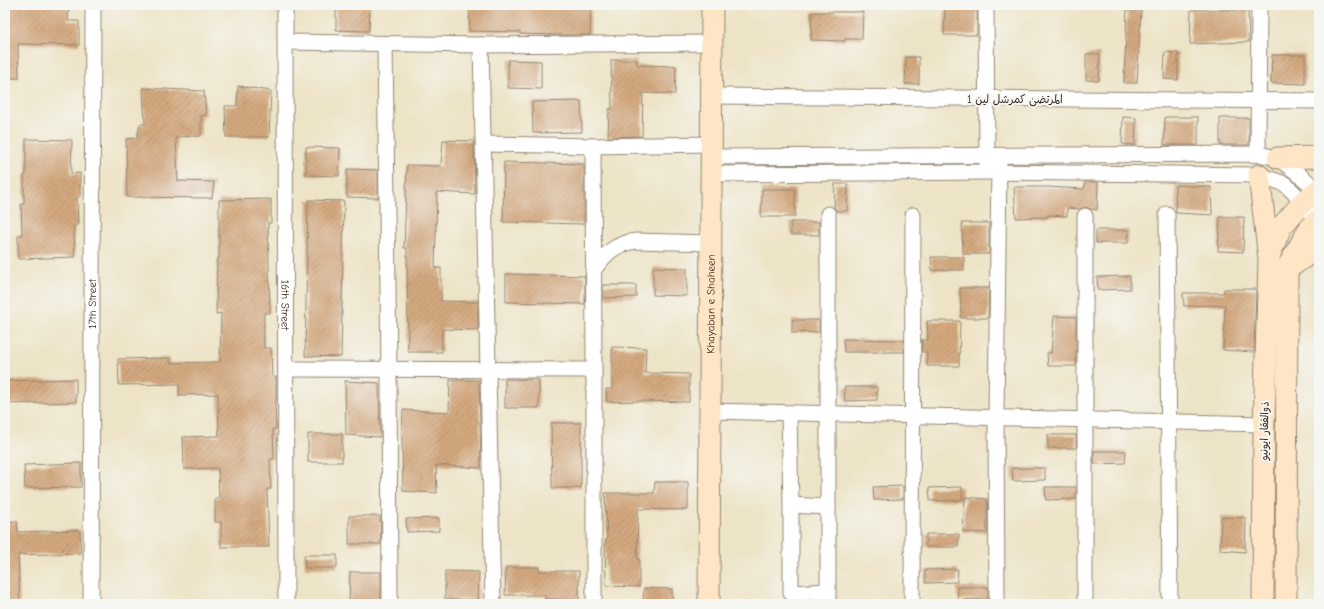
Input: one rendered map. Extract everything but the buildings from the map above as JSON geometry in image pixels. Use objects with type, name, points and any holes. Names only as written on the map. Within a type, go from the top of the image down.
[{"type":"street","name":"17th Street","points":[[91,604],[92,5]]},
{"type":"street","name":"16th Street","points":[[285,5],[286,604]]},
{"type":"street","name":"Khayaban e Shaheen","points":[[709,604],[712,5]]},
{"type":"street","points":[[986,5],[986,98],[993,155],[997,604]]},
{"type":"street","points":[[1258,154],[1259,5]]},
{"type":"street","points":[[286,42],[481,45],[712,43]]},
{"type":"street","points":[[386,44],[390,604]]},
{"type":"street","points":[[481,45],[493,604]]},
{"type":"street","name":"المرتضیٰ کمرشل لین 1","points":[[711,96],[1319,101]]},
{"type":"street","points":[[484,144],[593,146],[711,158],[993,172],[1259,175],[1314,194]]},
{"type":"street","points":[[593,146],[594,604]]},
{"type":"street","points":[[711,158],[1258,154],[1278,158],[1319,157]]},
{"type":"street","points":[[1278,158],[1295,171],[1314,194],[1318,222],[1310,226],[1287,268]]},
{"type":"street","points":[[1259,175],[1269,259]]},
{"type":"street","points":[[1269,259],[1281,227],[1314,194]]},
{"type":"street","points":[[789,413],[791,592],[828,598],[828,214]]},
{"type":"street","points":[[1166,214],[1170,604]]},
{"type":"street","points":[[912,604],[913,215]]},
{"type":"street","points":[[1085,216],[1085,598]]},
{"type":"street","points":[[593,271],[604,256],[626,242],[711,243]]},
{"type":"street","points":[[1287,268],[1319,247]]},
{"type":"street","name":"ذوالفقار ایونیو","points":[[1263,604],[1264,424],[1269,259]]},
{"type":"street","name":"ذوالفقار ایونیو","points":[[1286,604],[1287,268]]},
{"type":"street","points":[[286,369],[594,370]]},
{"type":"street","points":[[710,411],[1264,424]]},
{"type":"street","points":[[791,505],[828,507]]}]
